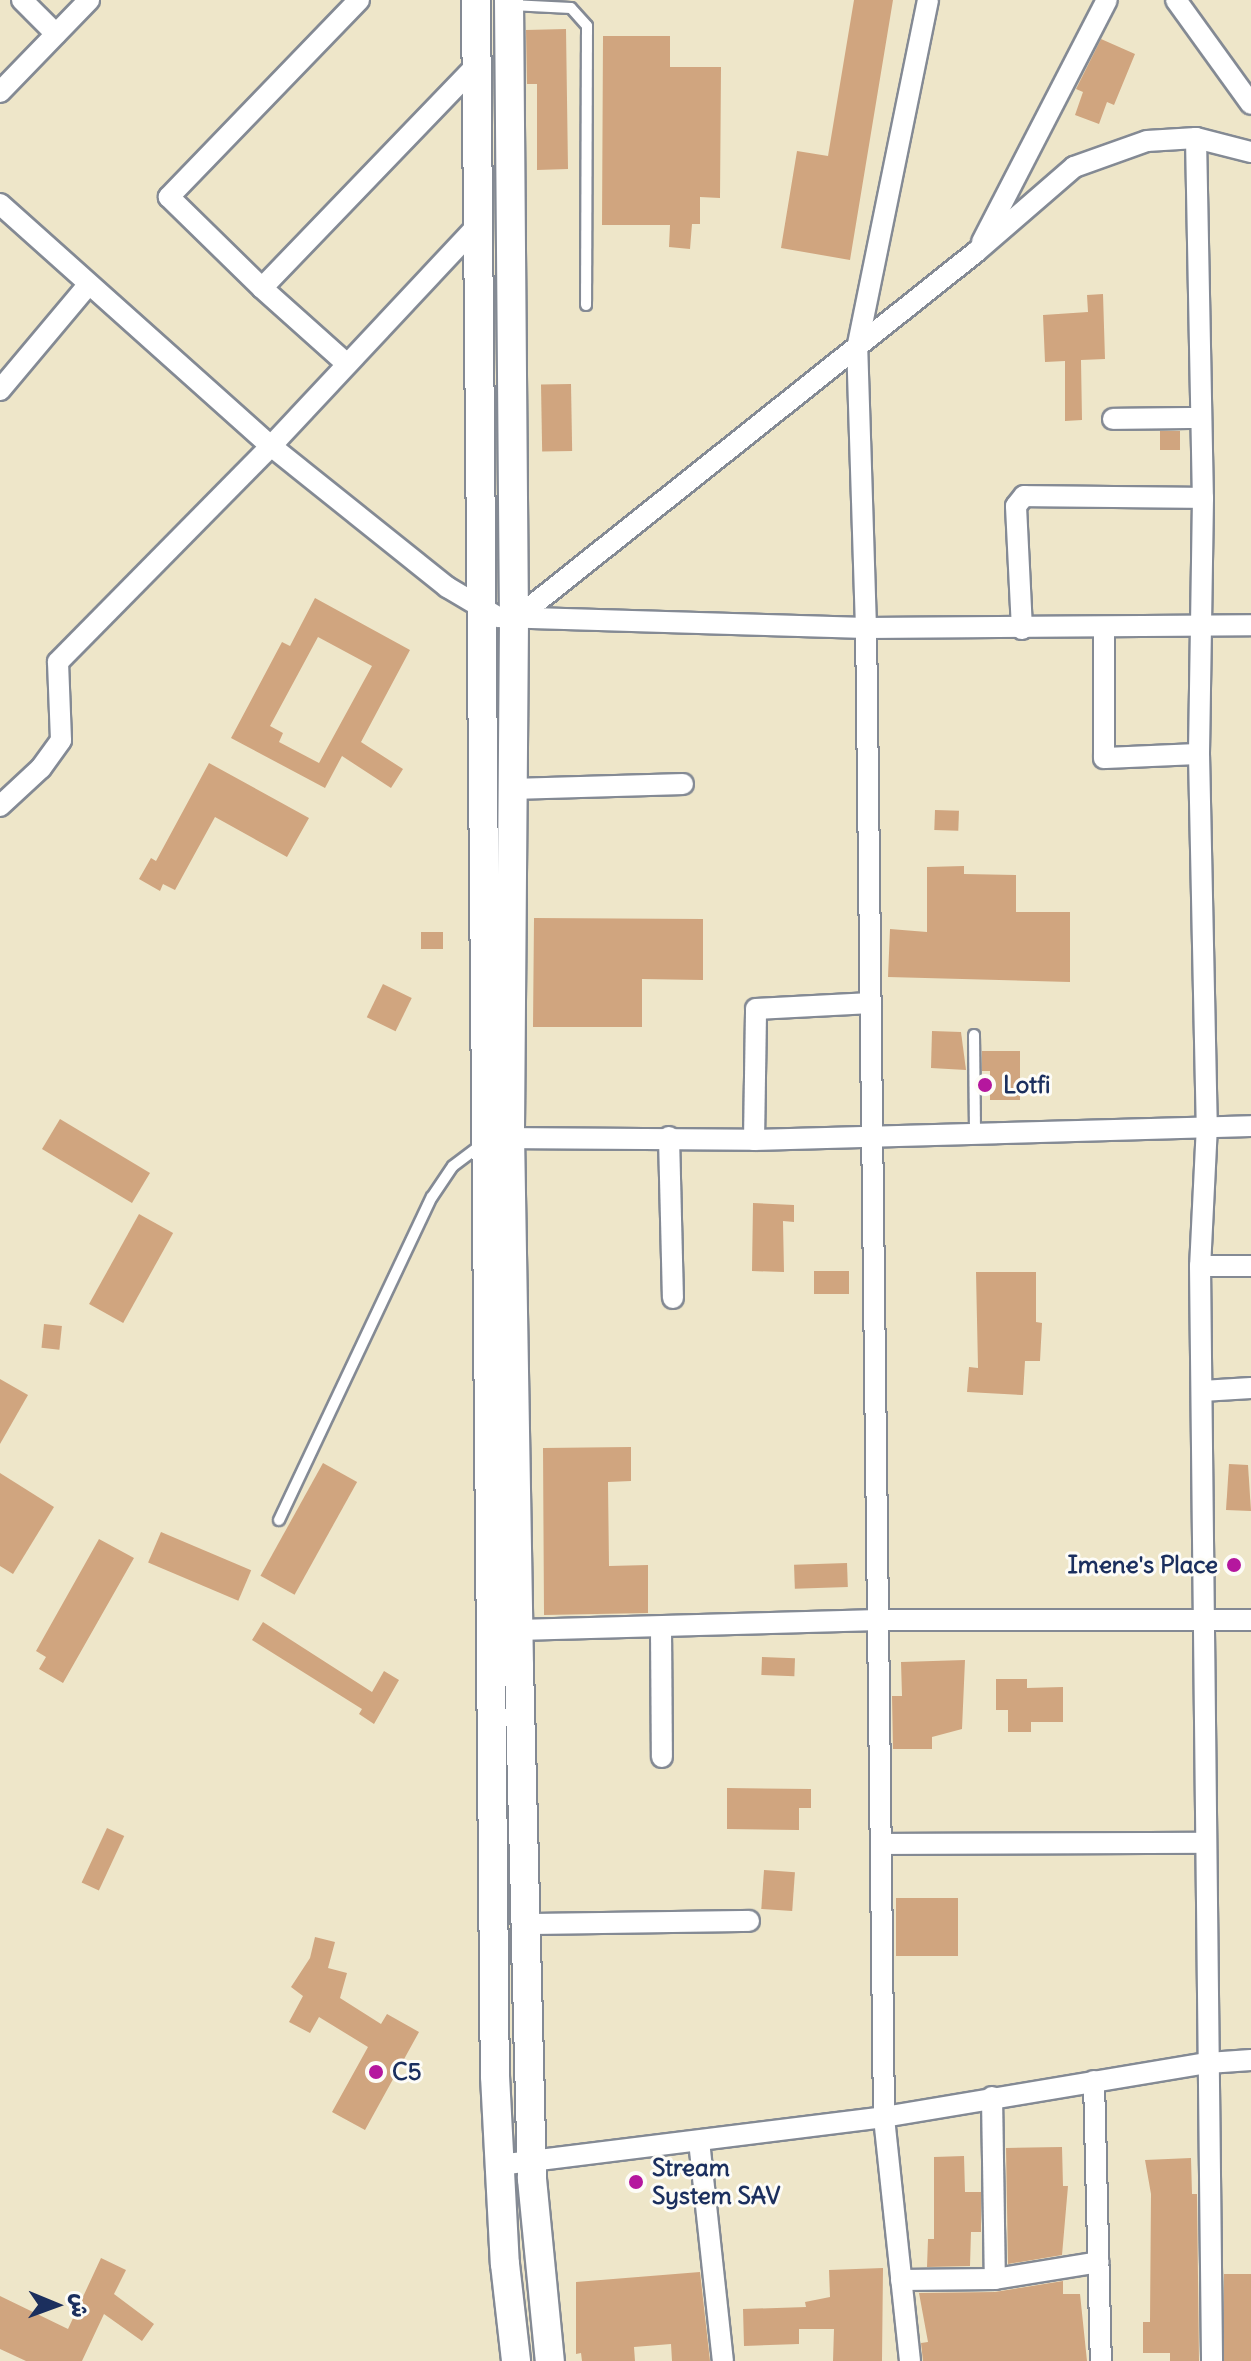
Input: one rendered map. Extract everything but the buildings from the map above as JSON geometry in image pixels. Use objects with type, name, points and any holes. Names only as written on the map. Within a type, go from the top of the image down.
[{"type":"street","points":[[22,0],[56,34]]},
{"type":"street","points":[[0,92],[89,0]]},
{"type":"street","points":[[347,364],[262,288],[169,197],[359,0]]},
{"type":"street","points":[[910,2361],[884,2117],[866,628],[857,349],[928,0]]},
{"type":"street","points":[[976,252],[1107,0]]},
{"type":"street","points":[[1176,0],[1251,104]]},
{"type":"street","points":[[514,2360],[499,2165],[500,1137],[513,789],[514,620],[509,2],[476,3],[482,610],[500,1137],[518,1630],[531,2163],[550,2361]]},
{"type":"street","points":[[262,288],[476,66]]},
{"type":"street","points":[[514,620],[857,349],[1074,167],[1095,156],[1147,141],[1196,138],[1251,152]]},
{"type":"street","points":[[1196,138],[1203,498],[1199,754],[1207,1125],[1200,1266],[1212,2361]]},
{"type":"street","points":[[0,204],[271,446],[482,610],[514,620],[866,628],[1104,629],[1251,625]]},
{"type":"street","points":[[0,806],[41,768],[61,740],[58,662],[271,446],[478,225]]},
{"type":"street","points":[[0,390],[89,284]]},
{"type":"street","points":[[1113,419],[1201,418]]},
{"type":"street","points":[[1022,629],[1016,506],[1024,496],[1203,498]]},
{"type":"street","points":[[1104,629],[1104,758],[1199,754]]},
{"type":"street","points":[[513,789],[683,784]]},
{"type":"street","points":[[754,1140],[756,1009],[871,1003]]},
{"type":"street","points":[[500,1137],[754,1140],[1251,1126]]},
{"type":"street","points":[[669,1137],[673,1298]]},
{"type":"street","points":[[1200,1266],[1251,1266]]},
{"type":"street","points":[[1202,1391],[1251,1388]]},
{"type":"street","points":[[518,1630],[661,1629],[879,1620],[1251,1620]]},
{"type":"street","points":[[661,1629],[662,1757]]},
{"type":"street","points":[[881,1844],[1206,1843]]},
{"type":"street","points":[[525,1924],[749,1921]]},
{"type":"street","points":[[499,2165],[884,2117],[1208,2063],[1251,2060]]},
{"type":"street","points":[[1094,2081],[1101,2361]]},
{"type":"street","points":[[992,2097],[995,2279]]},
{"type":"street","points":[[699,2141],[723,2361]]},
{"type":"street","points":[[901,2280],[995,2279],[1099,2262]]},
{"type":"lane","points":[[509,2],[571,8],[587,26],[586,305]]},
{"type":"lane","points":[[974,1035],[975,1135]]},
{"type":"lane","points":[[279,1520],[432,1197],[453,1166],[500,1137]]},
{"type":"place","name":"Lotfi","points":[[985,1085]]},
{"type":"place","name":"Imene's Place","points":[[1234,1565]]},
{"type":"place","name":"C5","points":[[376,2072]]},
{"type":"place","name":"Stream System SAV","points":[[636,2182]]}]
